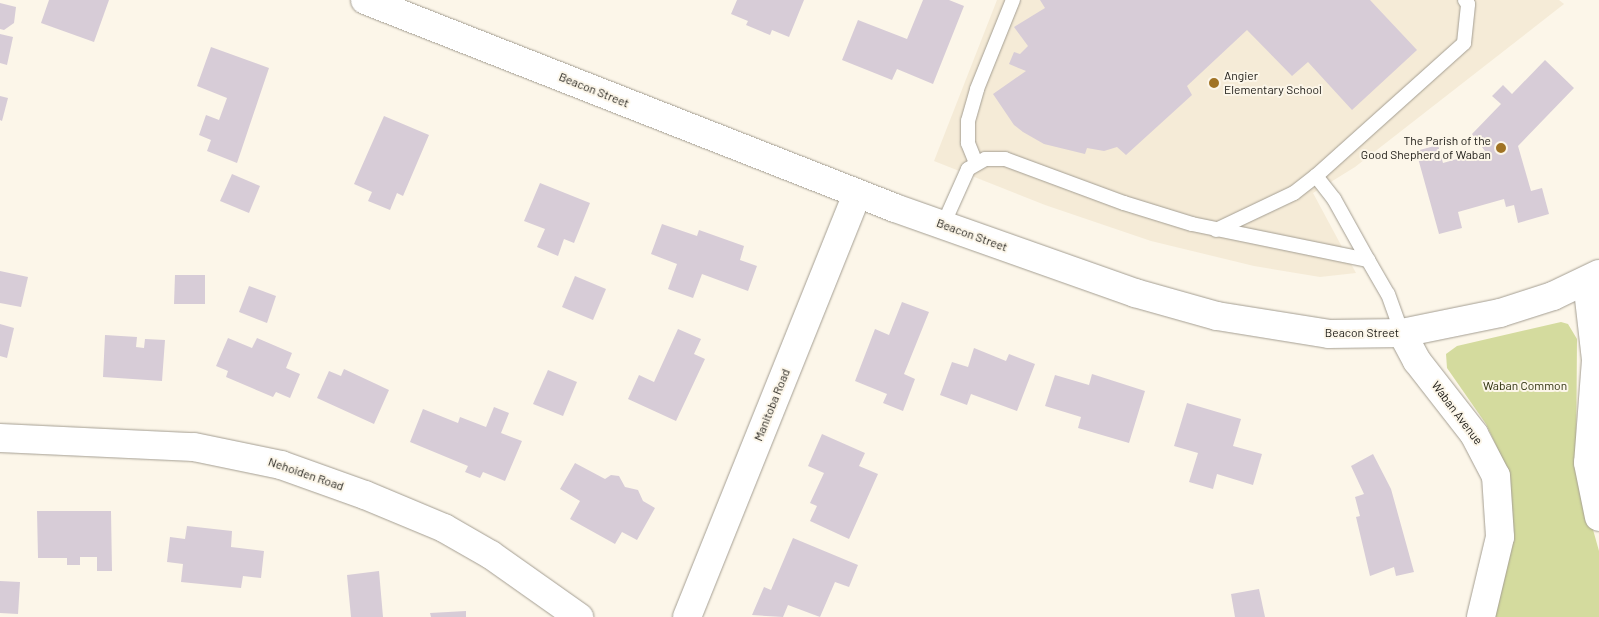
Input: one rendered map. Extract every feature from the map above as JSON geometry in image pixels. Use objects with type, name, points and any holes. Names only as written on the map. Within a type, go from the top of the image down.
[{"type":"street","name":"Beacon Street","points":[[365,0],[857,194],[1190,310],[1304,331],[1402,333],[1500,314],[1593,278]]},
{"type":"street","name":"Manitoba Road","points":[[687,617],[857,194]]},
{"type":"street","points":[[1593,278],[1597,328],[1596,387],[1595,418],[1588,463],[1599,517]]},
{"type":"street","name":"Waban Avenue","points":[[1402,333],[1417,361],[1474,434],[1496,476],[1500,537],[1481,617]]},
{"type":"street","name":"Nehoiden Road","points":[[0,438],[194,447],[281,465],[365,494],[444,528],[491,555],[580,617]]},
{"type":"lane","points":[[976,163],[968,144],[968,121],[977,89],[1013,0]]},
{"type":"lane","points":[[1216,230],[1294,193],[1316,176],[1464,42],[1468,4],[1465,0]]},
{"type":"lane","points":[[943,225],[966,173],[976,163],[1005,159],[1124,203],[1216,230],[1368,260]]},
{"type":"lane","points":[[1316,176],[1334,199],[1388,294],[1402,333]]},
{"type":"shaded area","name":"Angier Elementary School","points":[[997,0],[1559,0],[1564,4],[1355,167],[1313,193],[1356,273],[1320,277],[1254,266],[1151,241],[1045,205],[934,161]]},
{"type":"green space","name":"Waban Common","points":[[1561,322],[1568,324],[1577,339],[1576,469],[1599,551],[1599,617],[1492,617],[1501,456],[1486,424],[1447,368],[1446,354],[1457,346]]},
{"type":"building","points":[[49,0],[109,0],[94,42],[41,23]]},
{"type":"building","points":[[737,0],[804,0],[789,37],[772,30],[770,35],[746,25],[748,21],[731,14]]},
{"type":"building","points":[[923,0],[949,0],[964,6],[933,84],[897,69],[892,80],[842,60],[858,20],[907,39]]},
{"type":"building","points":[[1040,0],[1370,0],[1417,50],[1352,110],[1308,62],[1292,76],[1247,30],[1187,86],[1192,95],[1126,155],[1117,147],[1104,151],[1087,148],[1085,154],[1044,144],[1023,132],[1014,125],[993,94],[1026,71],[1009,64],[1014,52],[1020,54],[1028,46],[1014,27],[1045,8]]},
{"type":"building","points":[[0,3],[16,7],[14,23],[4,30],[0,29]]},
{"type":"building","points":[[0,34],[13,37],[7,65],[0,63]]},
{"type":"building","points":[[211,47],[269,68],[237,163],[207,151],[211,140],[199,135],[206,115],[219,120],[227,98],[197,86]]},
{"type":"building","name":"The Parish of the Good Shepherd of Waban","points":[[1545,60],[1574,88],[1518,146],[1531,191],[1542,188],[1549,214],[1518,223],[1514,205],[1506,207],[1504,199],[1458,212],[1462,228],[1439,234],[1416,151],[1438,145],[1443,163],[1485,151],[1472,134],[1501,104],[1492,96],[1503,85],[1512,94]]},
{"type":"building","points":[[0,96],[8,98],[2,121],[0,120]]},
{"type":"building","points":[[384,116],[429,135],[403,196],[397,193],[390,210],[368,201],[372,192],[354,184]]},
{"type":"building","points":[[232,174],[260,186],[249,213],[220,201]]},
{"type":"building","points":[[540,183],[590,203],[574,243],[564,239],[558,256],[537,247],[545,229],[524,221]]},
{"type":"building","points":[[662,224],[697,236],[699,230],[744,246],[740,260],[757,266],[748,291],[702,274],[693,298],[668,289],[677,264],[651,254]]},
{"type":"building","points":[[0,271],[28,277],[21,307],[0,303]]},
{"type":"building","points":[[175,275],[205,275],[205,304],[174,304]]},
{"type":"building","points":[[575,276],[606,289],[593,320],[562,307]]},
{"type":"building","points":[[249,286],[276,296],[267,323],[239,312]]},
{"type":"building","points":[[902,302],[929,312],[904,374],[915,379],[903,411],[883,403],[887,394],[855,381],[875,329],[889,335]]},
{"type":"building","points":[[0,324],[14,328],[7,358],[0,356]]},
{"type":"building","points":[[678,329],[701,339],[694,354],[705,359],[676,421],[628,399],[639,375],[654,382]]},
{"type":"building","points":[[105,335],[137,337],[136,347],[144,348],[145,339],[165,340],[162,381],[103,377]]},
{"type":"building","points":[[228,338],[252,348],[257,338],[292,353],[286,368],[300,374],[290,398],[276,392],[273,397],[226,377],[228,371],[216,366]]},
{"type":"building","points":[[974,348],[1006,361],[1009,354],[1035,364],[1017,411],[971,394],[967,405],[940,395],[952,362],[968,367]]},
{"type":"building","points":[[344,369],[389,390],[374,424],[317,398],[329,371],[341,376]]},
{"type":"building","points":[[548,370],[577,382],[563,416],[533,404]]},
{"type":"building","points":[[1092,374],[1145,391],[1129,443],[1078,428],[1081,417],[1045,406],[1055,375],[1089,385]]},
{"type":"building","points":[[1187,403],[1241,419],[1233,446],[1262,454],[1253,485],[1217,474],[1213,489],[1189,482],[1198,453],[1174,446]]},
{"type":"building","points":[[494,407],[509,413],[501,433],[522,441],[505,481],[483,472],[480,478],[465,472],[468,466],[410,442],[423,409],[458,423],[460,417],[486,427]]},
{"type":"building","points":[[822,434],[865,453],[859,466],[878,474],[849,539],[810,521],[817,506],[810,503],[824,473],[808,466]]},
{"type":"building","points":[[1373,454],[1391,489],[1414,572],[1396,576],[1394,567],[1370,576],[1356,517],[1360,516],[1355,497],[1364,494],[1351,466]]},
{"type":"building","points":[[575,463],[605,479],[611,475],[619,476],[625,487],[638,490],[643,501],[655,508],[637,540],[622,532],[615,544],[570,519],[580,501],[560,489]]},
{"type":"building","points":[[37,511],[111,511],[112,571],[97,571],[97,557],[80,557],[80,565],[67,565],[67,558],[38,558]]},
{"type":"building","points":[[187,526],[232,531],[231,547],[264,551],[261,578],[243,576],[241,588],[181,582],[183,564],[167,562],[170,537],[185,539]]},
{"type":"building","points":[[793,538],[858,565],[849,587],[835,582],[820,617],[788,605],[783,617],[752,615],[764,587],[771,590]]},
{"type":"building","points":[[379,571],[383,617],[351,617],[347,575]]},
{"type":"building","points":[[0,581],[20,582],[18,614],[0,613]]},
{"type":"building","points":[[1259,589],[1265,617],[1235,617],[1231,594]]},
{"type":"building","points":[[466,611],[466,617],[431,617],[430,613]]},
{"type":"place","name":"Angier Elementary School","points":[[1214,83]]},
{"type":"place","name":"The Parish of the Good Shepherd of Waban","points":[[1501,148]]}]
